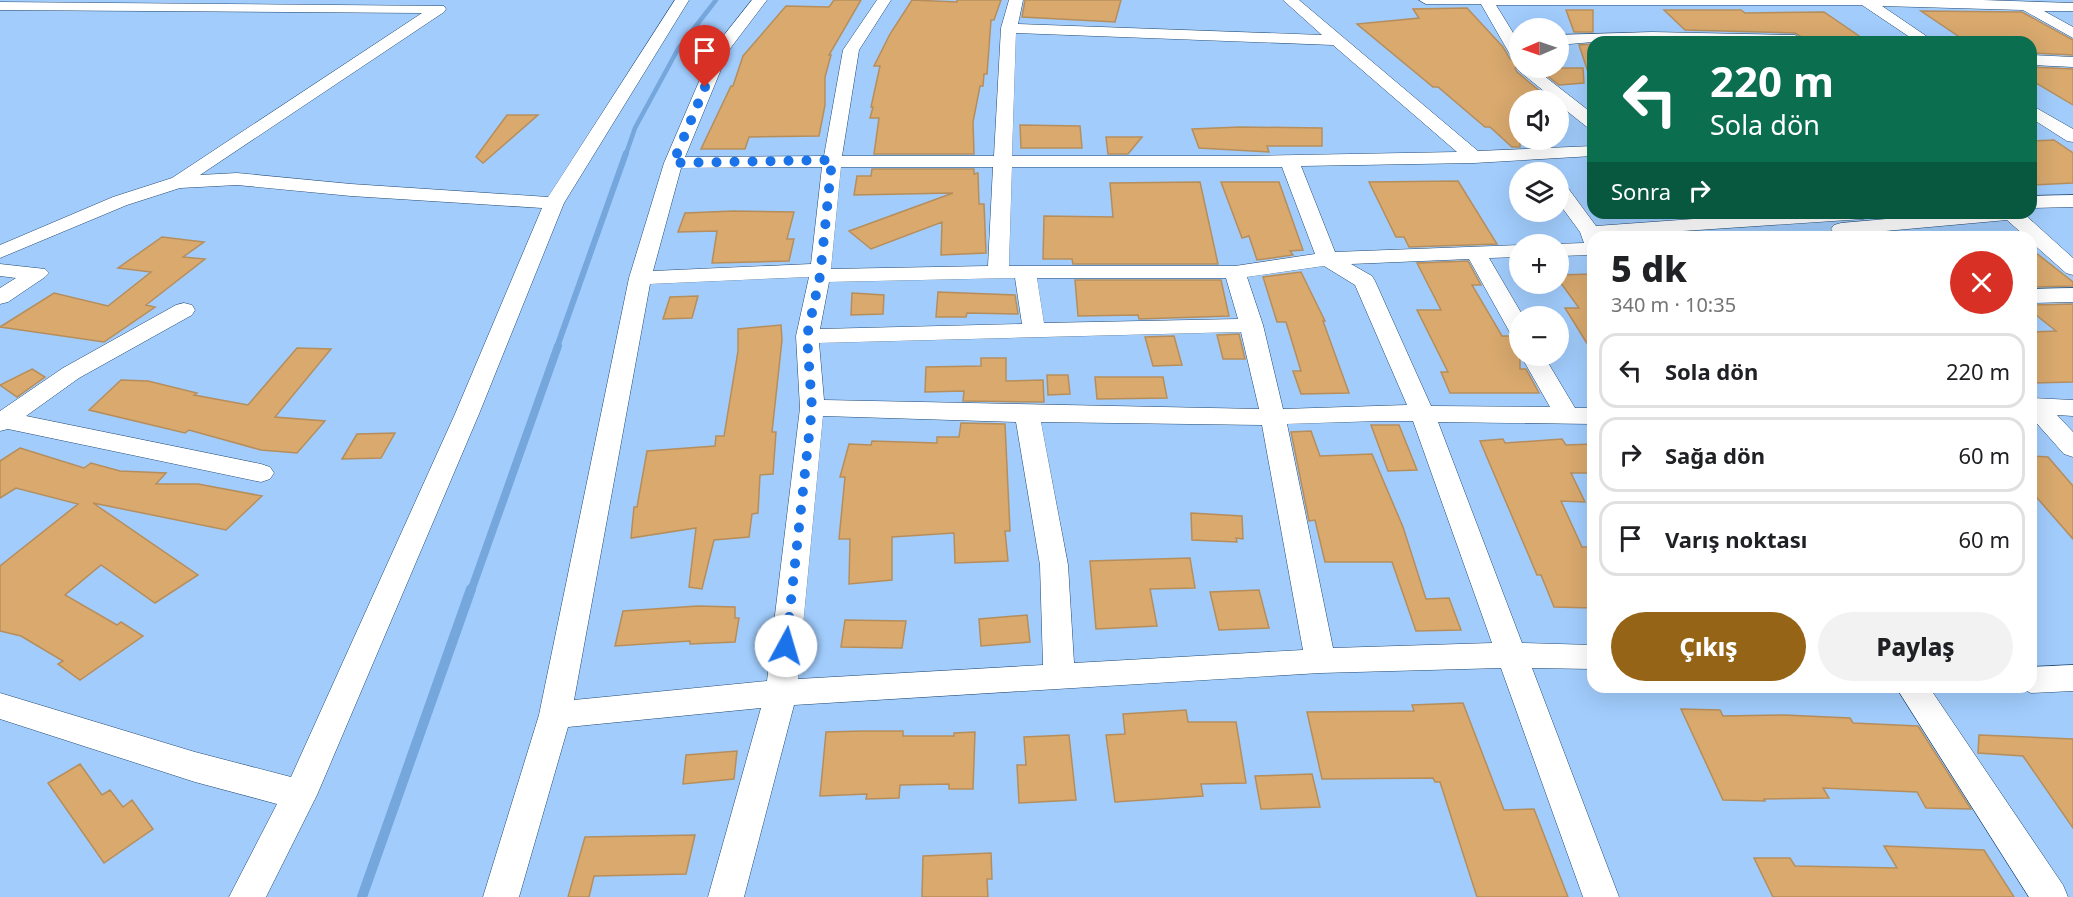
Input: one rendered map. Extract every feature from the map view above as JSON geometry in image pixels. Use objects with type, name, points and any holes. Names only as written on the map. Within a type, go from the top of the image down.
[{"type":"street","points":[[247,897],[300,795],[467,414],[554,203],[682,0]]},
{"type":"street","points":[[501,897],[555,715],[640,278],[673,163],[721,49],[760,0]]},
{"type":"street","points":[[726,897],[782,693],[812,408],[807,336],[820,273],[832,160],[851,50],[884,0]]},
{"type":"street","points":[[998,272],[1009,28],[1016,0]]},
{"type":"street","points":[[1290,0],[1334,40],[1474,157]]},
{"type":"street","points":[[1426,0],[1979,2],[2073,7]]},
{"type":"street","points":[[1745,0],[1761,14]]},
{"type":"street","points":[[1487,1],[1509,29]]},
{"type":"street","points":[[1864,1],[1918,36]]},
{"type":"street","points":[[2020,3],[2073,33]]},
{"type":"street","points":[[0,6],[439,9],[178,182]]},
{"type":"street","points":[[1778,27],[1790,36]]},
{"type":"street","points":[[1009,28],[1334,40]]},
{"type":"street","points":[[1569,40],[1587,39]]},
{"type":"street","points":[[2037,60],[2073,62]]},
{"type":"street","points":[[1537,78],[1587,118]]},
{"type":"street","points":[[2037,114],[2073,137]]},
{"type":"street","points":[[2037,126],[2073,125]]},
{"type":"street","points":[[673,163],[832,160],[1290,162],[1587,151]]},
{"type":"street","points":[[1535,155],[1540,162]]},
{"type":"street","points":[[1290,162],[1327,260],[1364,281],[1424,415],[1601,897]]},
{"type":"street","points":[[0,252],[120,201],[178,182],[237,179],[351,190],[554,203]]},
{"type":"street","points":[[2037,202],[2073,201]]},
{"type":"street","points":[[1569,205],[1587,233]]},
{"type":"street","points":[[1704,231],[1814,219]]},
{"type":"street","points":[[1749,227],[1911,219]]},
{"type":"street","points":[[2018,219],[2031,231]]},
{"type":"street","points":[[2037,237],[2073,269]]},
{"type":"street","points":[[1569,247],[1587,242]]},
{"type":"street","points":[[640,278],[820,273],[1235,272],[1327,260],[1509,251]]},
{"type":"street","points":[[1475,252],[1509,312]]},
{"type":"street","points":[[0,270],[38,273],[0,297]]},
{"type":"street","points":[[1025,272],[1034,330]]},
{"type":"street","points":[[1235,272],[1252,325],[1320,661]]},
{"type":"street","points":[[2037,296],[2073,295]]},
{"type":"street","points":[[2,421],[71,373],[184,310]]},
{"type":"street","points":[[807,336],[1252,325]]},
{"type":"street","points":[[1539,366],[1567,416]]},
{"type":"street","points":[[2037,407],[2073,408]]},
{"type":"street","points":[[812,408],[1272,417],[1379,413],[1587,416]]},
{"type":"street","points":[[2037,411],[2073,448]]},
{"type":"street","points":[[1027,414],[1054,565],[1059,678]]},
{"type":"street","points":[[2,421],[261,473]]},
{"type":"street","points":[[555,715],[782,693],[1320,661],[1513,655],[1587,657]]},
{"type":"street","points":[[2037,680],[2072,679]]},
{"type":"street","points":[[1916,693],[2050,897]]},
{"type":"street","points":[[0,706],[195,767],[300,795]]},
{"type":"building","points":[[834,0],[861,0],[829,55],[831,55],[825,77],[825,105],[819,136],[749,137],[745,149],[701,149],[733,86],[743,56],[786,6],[829,7]]},
{"type":"building","points":[[912,0],[957,2],[957,0],[1001,0],[994,20],[991,20],[987,74],[984,74],[983,86],[980,86],[973,122],[974,154],[874,154],[879,118],[870,118],[880,66],[874,66],[890,34]]},
{"type":"building","points":[[1025,0],[1121,0],[1115,22],[1022,17]]},
{"type":"building","points":[[1467,8],[1503,47],[1509,57],[1509,78],[1524,78],[1538,90],[1509,90],[1509,144],[1438,87],[1433,87],[1357,24],[1419,18],[1413,9]]},
{"type":"building","points":[[1566,10],[1593,10],[1593,32],[1574,32]]},
{"type":"building","points":[[1664,10],[1741,10],[1745,13],[1824,12],[1859,36],[1800,36],[1795,33],[1685,30]]},
{"type":"building","points":[[1921,11],[2022,12],[2073,40],[2073,55],[2037,53],[2037,36],[1958,36]]},
{"type":"building","points":[[1587,44],[1587,69],[1579,45]]},
{"type":"building","points":[[2037,67],[2073,69],[2073,105],[2037,84]]},
{"type":"building","points":[[1569,68],[1583,68],[1584,83],[1559,85],[1550,78],[1569,78]]},
{"type":"building","points":[[507,115],[538,115],[483,163],[476,157]]},
{"type":"building","points":[[1020,125],[1080,126],[1082,148],[1021,148]]},
{"type":"building","points":[[1322,128],[1322,146],[1267,146],[1269,152],[1199,148],[1192,129]]},
{"type":"building","points":[[1106,137],[1142,137],[1128,154],[1108,154]]},
{"type":"building","points":[[2054,140],[2073,153],[2073,183],[2037,185],[2037,141]]},
{"type":"building","points":[[872,169],[974,169],[974,174],[978,173],[979,204],[984,204],[986,253],[941,255],[942,222],[871,249],[849,231],[953,193],[854,195],[857,176],[871,176]]},
{"type":"building","points":[[1458,181],[1497,244],[1409,247],[1404,237],[1396,237],[1369,182]]},
{"type":"building","points":[[1200,182],[1218,264],[1073,264],[1072,259],[1043,259],[1044,216],[1113,217],[1110,183]]},
{"type":"building","points":[[1221,182],[1279,182],[1303,250],[1290,251],[1293,255],[1257,260],[1249,236],[1242,238]]},
{"type":"building","points":[[794,212],[787,239],[794,239],[789,261],[712,263],[717,231],[678,232],[685,213]]},
{"type":"building","points":[[162,237],[204,242],[183,257],[205,259],[146,305],[155,307],[104,342],[0,327],[54,293],[108,306],[151,272],[118,268]]},
{"type":"building","points":[[2037,254],[2073,282],[2073,286],[2037,287]]},
{"type":"building","points":[[1468,261],[1481,285],[1472,285],[1502,336],[1509,336],[1509,366],[1520,366],[1520,369],[1526,369],[1539,393],[1450,393],[1441,372],[1448,372],[1417,310],[1441,310],[1417,263]]},
{"type":"building","points":[[1301,272],[1325,321],[1323,321],[1349,393],[1301,394],[1293,371],[1301,371],[1286,322],[1277,322],[1263,277]]},
{"type":"building","points":[[1587,274],[1587,343],[1569,314],[1569,308],[1579,308],[1569,294],[1569,275]]},
{"type":"building","points":[[1075,280],[1221,280],[1229,316],[1139,319],[1138,315],[1078,316]]},
{"type":"building","points":[[938,292],[1015,295],[1018,314],[967,313],[966,317],[936,317]]},
{"type":"building","points":[[852,293],[884,295],[883,314],[851,315]]},
{"type":"building","points":[[698,296],[692,318],[663,319],[670,297]]},
{"type":"building","points":[[2073,304],[2073,382],[2037,383],[2037,332],[2056,331],[2037,316],[2037,305]]},
{"type":"building","points":[[781,325],[782,340],[772,432],[776,432],[773,474],[760,475],[758,513],[752,514],[749,537],[714,540],[702,589],[689,587],[696,528],[631,538],[634,507],[637,507],[647,451],[715,446],[716,436],[724,436],[738,351],[738,329]]},
{"type":"building","points":[[1239,334],[1245,359],[1223,359],[1217,335]]},
{"type":"building","points":[[1174,336],[1182,365],[1153,366],[1145,337]]},
{"type":"building","points":[[297,348],[331,349],[275,417],[325,421],[297,453],[261,450],[189,430],[185,433],[89,410],[121,380],[148,381],[197,393],[194,395],[248,405]]},
{"type":"building","points":[[981,358],[1006,358],[1006,381],[1043,380],[1044,402],[963,401],[964,391],[925,392],[926,367],[981,366]]},
{"type":"building","points":[[32,369],[45,377],[17,397],[0,385]]},
{"type":"building","points":[[1047,375],[1068,375],[1070,394],[1048,395]]},
{"type":"building","points":[[1095,377],[1163,377],[1167,398],[1097,399]]},
{"type":"building","points":[[961,423],[1005,424],[1010,531],[1005,531],[1008,561],[955,563],[954,533],[892,537],[892,580],[849,584],[850,539],[839,539],[845,477],[840,477],[849,444],[871,445],[872,441],[937,443],[937,437],[959,437]]},
{"type":"building","points":[[1371,425],[1399,425],[1417,470],[1388,471]]},
{"type":"building","points":[[1311,431],[1320,456],[1372,454],[1403,527],[1426,599],[1449,598],[1461,630],[1416,631],[1392,562],[1325,562],[1315,520],[1309,521],[1291,432]]},
{"type":"building","points":[[395,433],[381,458],[342,459],[357,434]]},
{"type":"building","points":[[1503,439],[1505,443],[1562,439],[1566,445],[1587,444],[1587,473],[1571,473],[1585,502],[1561,501],[1582,547],[1587,547],[1587,608],[1554,607],[1541,575],[1537,575],[1480,441]]},
{"type":"building","points":[[20,448],[84,468],[91,463],[120,471],[166,473],[156,484],[198,484],[262,496],[226,530],[93,503],[198,575],[155,603],[101,565],[65,595],[117,625],[121,622],[143,636],[80,680],[58,664],[63,661],[21,636],[0,631],[0,566],[78,504],[16,488],[0,498],[0,461]]},
{"type":"building","points":[[2037,456],[2048,457],[2073,486],[2073,539],[2037,498]]},
{"type":"building","points":[[1191,513],[1242,516],[1243,539],[1236,538],[1237,542],[1192,540]]},
{"type":"building","points":[[1190,558],[1195,588],[1150,589],[1157,626],[1096,629],[1090,561]]},
{"type":"building","points":[[1259,590],[1269,628],[1219,630],[1210,592]]},
{"type":"building","points":[[698,606],[735,607],[735,618],[739,618],[735,642],[690,644],[690,641],[615,646],[623,611]]},
{"type":"building","points":[[1027,615],[1030,642],[981,646],[979,619]]},
{"type":"building","points":[[845,620],[906,621],[902,648],[841,647]]},
{"type":"building","points":[[1463,703],[1504,810],[1534,809],[1568,897],[1477,897],[1440,782],[1435,782],[1433,778],[1322,779],[1307,712],[1414,711],[1412,705]]},
{"type":"building","points":[[1681,709],[1720,710],[1723,716],[1784,715],[1850,718],[1853,723],[1918,726],[1971,809],[1926,808],[1917,792],[1823,788],[1829,798],[1723,800]]},
{"type":"building","points":[[1186,710],[1188,722],[1236,722],[1246,783],[1201,784],[1203,796],[1115,802],[1106,735],[1125,734],[1123,714]]},
{"type":"building","points":[[903,731],[903,736],[954,736],[954,733],[975,732],[973,789],[949,789],[949,784],[900,785],[899,798],[866,799],[867,794],[820,796],[826,732]]},
{"type":"building","points":[[1069,735],[1076,800],[1019,803],[1017,765],[1026,765],[1024,737]]},
{"type":"building","points":[[1979,735],[2073,739],[2073,828],[2023,756],[1978,753]]},
{"type":"building","points":[[737,751],[734,779],[683,784],[686,755]]},
{"type":"building","points":[[80,764],[102,795],[110,790],[123,807],[132,800],[153,829],[104,863],[48,783]]},
{"type":"building","points":[[1312,774],[1320,807],[1261,809],[1255,776]]},
{"type":"building","points":[[695,835],[686,874],[594,876],[589,897],[568,897],[585,837]]},
{"type":"building","points":[[1884,846],[1984,850],[2014,897],[1773,897],[1754,858],[1790,858],[1795,866],[1897,868]]},
{"type":"building","points":[[991,853],[992,879],[987,879],[988,897],[922,897],[923,856]]},
{"type":"waterway","points":[[626,154],[635,128],[678,49],[716,0]]},
{"type":"waterway","points":[[557,347],[626,153]]},
{"type":"waterway","points":[[471,591],[558,346]]},
{"type":"waterway","points":[[362,897],[471,589]]},
{"type":"route","points":[[705,87],[673,163],[832,160],[820,276],[807,336],[812,408],[786,646]]}]
